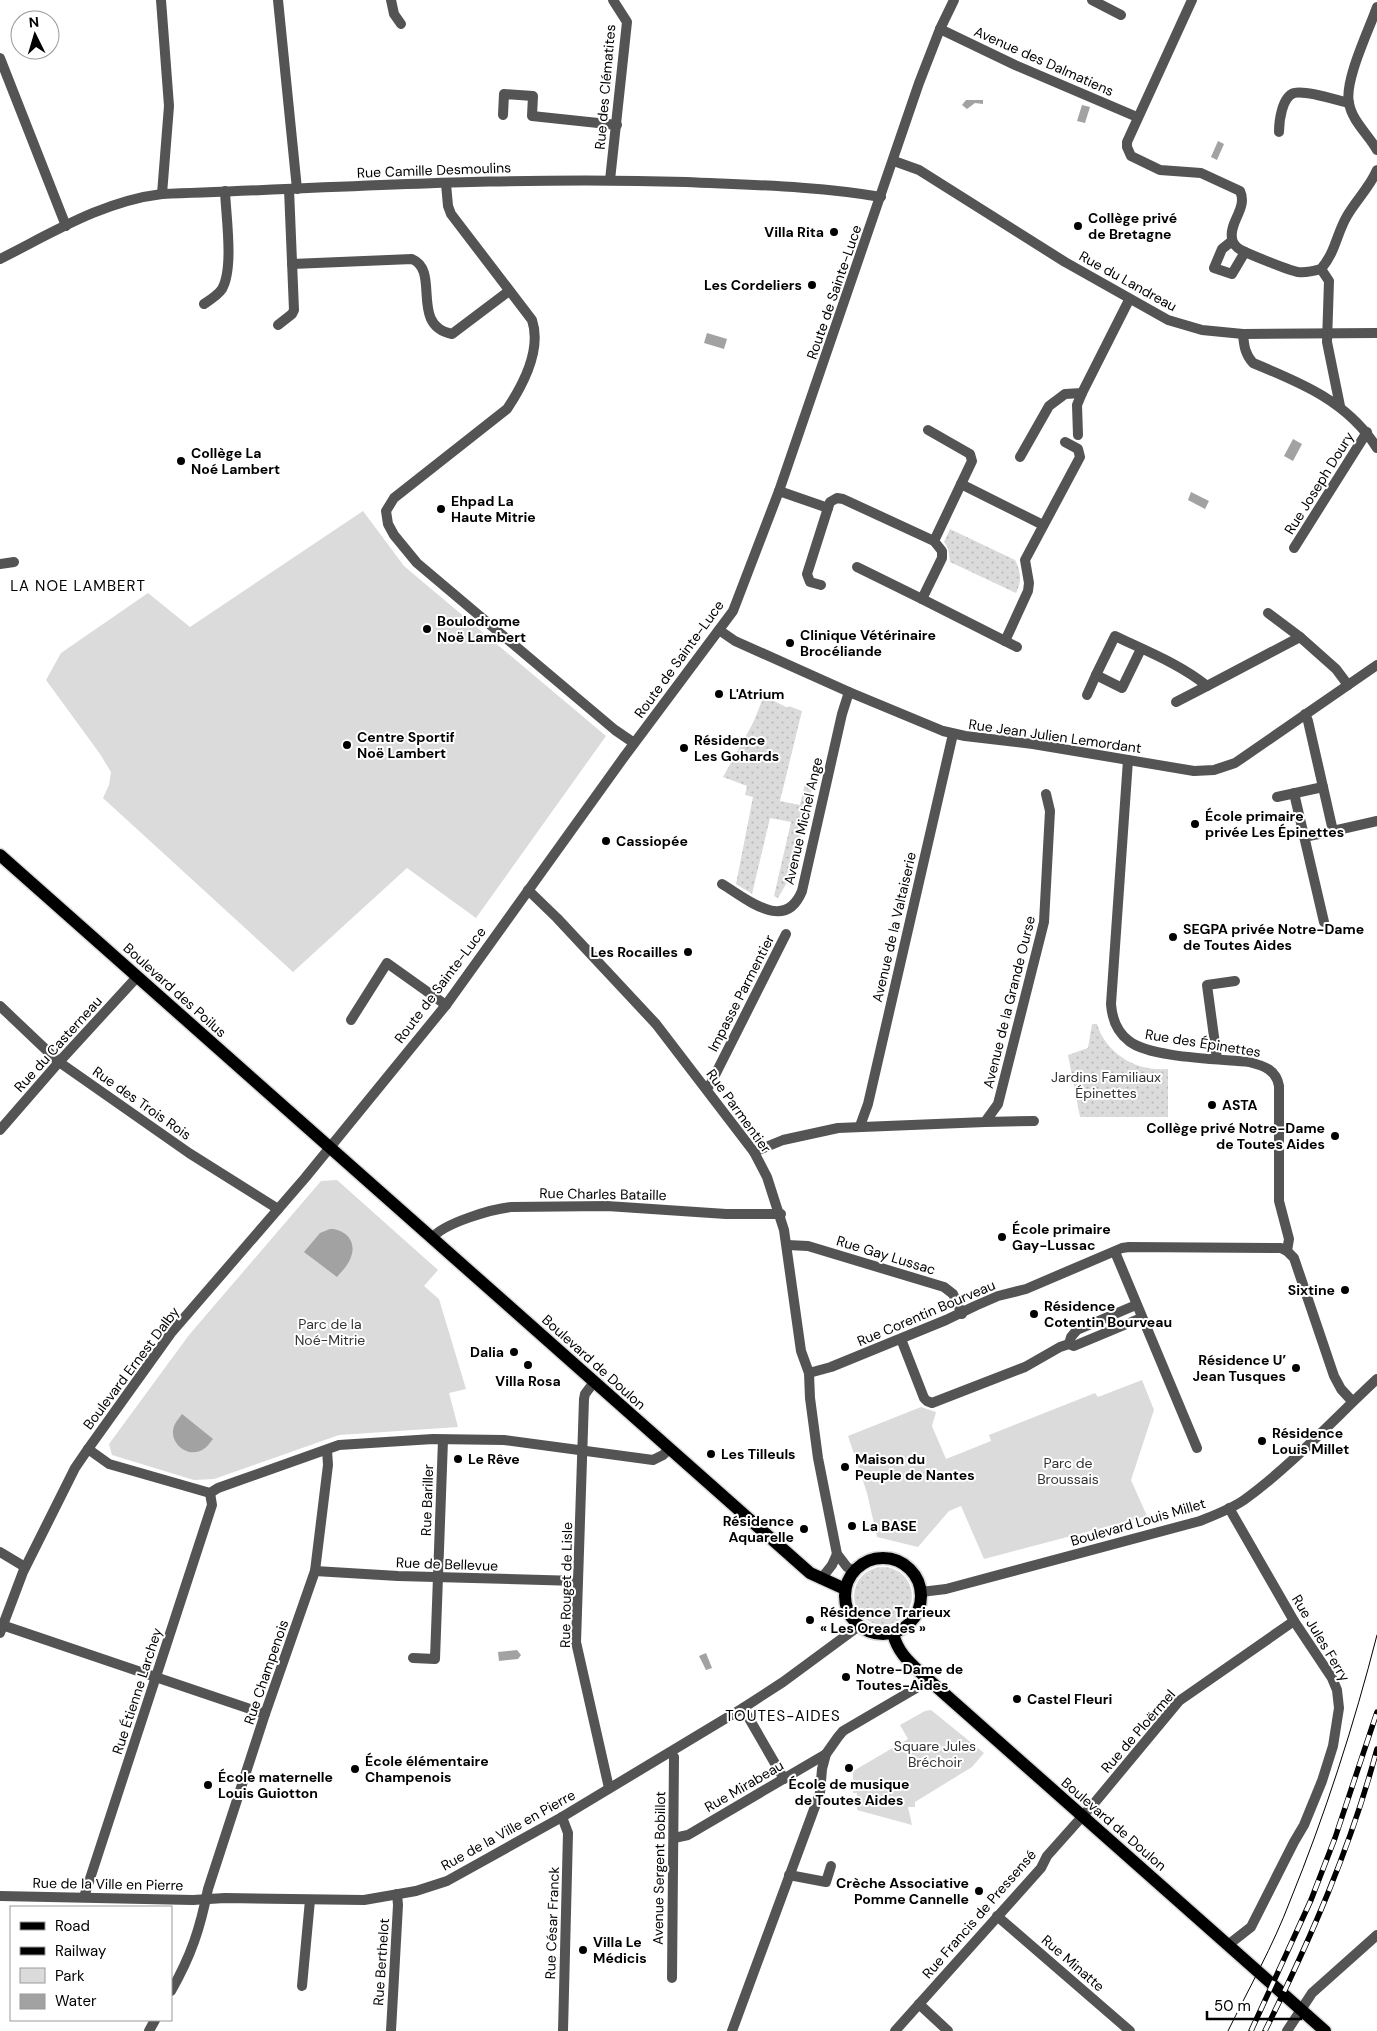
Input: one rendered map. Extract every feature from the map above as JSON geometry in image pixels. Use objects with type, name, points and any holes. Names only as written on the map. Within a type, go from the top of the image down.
[{"type":"main road","name":"Boulevard des Poilus","points":[[0,855],[330,1147]]},
{"type":"main road","name":"Boulevard de Doulon","points":[[330,1147],[810,1573],[845,1589]]},
{"type":"main road","points":[[893,1559],[910,1569],[918,1580],[921,1592],[920,1606],[915,1618],[905,1627],[893,1633],[872,1633],[859,1626],[848,1612],[845,1601],[845,1589],[854,1571],[872,1560],[893,1559]]},
{"type":"main road","name":"Boulevard de Doulon","points":[[893,1633],[895,1642],[903,1655],[930,1680],[1325,2031]]},
{"type":"street","points":[[161,0],[169,106],[162,194]]},
{"type":"street","points":[[278,0],[293,189],[292,264],[294,310],[292,314],[278,325]]},
{"type":"street","points":[[391,0],[394,14],[401,24]]},
{"type":"street","name":"Rue des Clématites","points":[[610,180],[627,22],[613,0]]},
{"type":"street","name":"Route de Sainte-Luce","points":[[330,1147],[446,1005],[634,743],[733,611],[779,491],[882,197],[919,83],[940,29],[954,0]]},
{"type":"street","points":[[1092,0],[1121,15]]},
{"type":"street","points":[[1192,0],[1127,142],[1131,156],[1160,170],[1201,173],[1240,191],[1242,196],[1241,207],[1231,232],[1232,241],[1239,249],[1245,252],[1298,272],[1310,272],[1321,269],[1330,258],[1346,217],[1373,180],[1377,170]]},
{"type":"street","points":[[1377,7],[1373,28],[1349,84],[1349,103],[1355,119],[1377,150]]},
{"type":"street","name":"Avenue des Dalmatiens","points":[[940,29],[1015,66],[1138,117]]},
{"type":"street","points":[[0,58],[66,226]]},
{"type":"street","points":[[1279,132],[1279,117],[1289,97],[1294,93],[1303,93],[1349,103]]},
{"type":"street","points":[[503,115],[504,94],[533,96],[532,116],[617,125]]},
{"type":"street","name":"Rue du Landreau","points":[[894,161],[919,170],[1065,262],[1168,320],[1202,330],[1243,334],[1377,334]]},
{"type":"street","name":"Rue Camille Desmoulins","points":[[0,259],[112,204],[162,194],[610,180],[754,186],[850,192],[882,197]]},
{"type":"street","points":[[446,184],[448,206],[451,214],[532,320],[535,329],[534,346],[520,390],[507,409],[394,498],[386,511],[388,524],[394,535],[422,568],[607,724],[634,743]]},
{"type":"street","points":[[204,304],[219,293],[227,278],[226,192]]},
{"type":"street","points":[[1232,241],[1222,249],[1214,268],[1232,274],[1245,252]]},
{"type":"street","points":[[292,264],[412,259],[418,262],[424,270],[427,313],[438,328],[445,333],[452,334],[509,291]]},
{"type":"street","points":[[1321,269],[1328,280],[1328,348],[1340,406]]},
{"type":"street","points":[[1078,434],[1077,405],[1130,300]]},
{"type":"street","name":"Rue Joseph Doury","points":[[1243,334],[1244,348],[1253,363],[1305,384],[1340,406],[1367,432],[1377,448]]},
{"type":"street","points":[[1020,457],[1049,406],[1065,394],[1082,393]]},
{"type":"street","points":[[928,430],[970,454],[972,461],[934,541]]},
{"type":"street","name":"Rue Joseph Doury","points":[[1294,548],[1367,432]]},
{"type":"street","points":[[1005,641],[1028,591],[1026,560],[1080,457],[1078,450],[1065,442]]},
{"type":"street","points":[[961,484],[1043,525]]},
{"type":"street","points":[[779,491],[828,508]]},
{"type":"street","points":[[821,585],[810,582],[807,574],[830,502],[837,498],[844,499],[934,541],[942,551],[942,558],[922,599]]},
{"type":"street","points":[[0,564],[14,562]]},
{"type":"street","points":[[857,567],[1017,647]]},
{"type":"street","points":[[1268,613],[1300,637],[1336,669],[1348,685]]},
{"type":"street","name":"Rue Jean Julien Lemordant","points":[[720,630],[735,641],[849,692],[934,728],[953,734],[1033,744],[1194,771],[1225,768],[1244,757],[1377,665]]},
{"type":"street","points":[[1087,695],[1115,636],[1191,673],[1207,686]]},
{"type":"street","points":[[1176,702],[1300,637]]},
{"type":"street","points":[[1096,675],[1122,688],[1141,649]]},
{"type":"street","name":"Avenue Michel Ange","points":[[722,884],[766,910],[775,912],[786,910],[798,900],[802,890],[842,714],[849,692]]},
{"type":"street","points":[[1304,714],[1308,721],[1333,831]]},
{"type":"street","name":"Avenue de la Valtaiserie","points":[[860,1126],[868,1104],[953,734]]},
{"type":"street","name":"Rue des Épinettes","points":[[1128,760],[1110,1004],[1114,1020],[1127,1041],[1145,1050],[1250,1062],[1269,1069],[1278,1079],[1280,1102],[1279,1201],[1289,1240],[1287,1251],[1294,1258],[1334,1376],[1341,1389],[1352,1401]]},
{"type":"street","points":[[1276,797],[1323,787]]},
{"type":"street","points":[[1294,793],[1324,922]]},
{"type":"street","name":"Avenue de la Grande Ourse","points":[[985,1122],[998,1104],[1044,922],[1050,811],[1046,794]]},
{"type":"street","points":[[1304,837],[1377,821]]},
{"type":"street","name":"Rue Parmentier","points":[[528,890],[557,918],[656,1024],[754,1152],[767,1177],[780,1214],[787,1245],[801,1351],[809,1373],[810,1398],[818,1458],[837,1554]]},
{"type":"street","name":"Impasse Parmentier","points":[[706,1089],[712,1083],[786,934]]},
{"type":"street","points":[[351,1020],[387,963],[446,1005]]},
{"type":"street","name":"Rue du Casterneau","points":[[0,1130],[137,977]]},
{"type":"street","points":[[1218,1059],[1207,985],[1235,980]]},
{"type":"street","name":"Rue des Trois Rois","points":[[0,1006],[59,1062],[184,1150],[278,1209]]},
{"type":"street","points":[[754,1152],[783,1140],[838,1128],[1034,1121]]},
{"type":"street","name":"Boulevard Ernest Dalby","points":[[1,1629],[25,1567],[75,1468],[171,1333],[330,1147]]},
{"type":"street","name":"Rue Charles Bataille","points":[[432,1238],[442,1228],[497,1209],[511,1207],[607,1206],[726,1214],[780,1214]]},
{"type":"street","name":"Rue Gay Lussac","points":[[787,1245],[808,1246],[944,1287],[953,1294],[962,1314]]},
{"type":"street","name":"Rue Corentin Bourveau","points":[[809,1373],[826,1369],[962,1314],[998,1296],[1026,1289],[1129,1247],[1281,1248],[1287,1251]]},
{"type":"street","points":[[1115,1252],[1197,1448]]},
{"type":"street","points":[[901,1338],[924,1398],[932,1403],[1025,1367],[1068,1344],[1077,1330],[1136,1305]]},
{"type":"street","points":[[1068,1344],[1074,1346],[1141,1318]]},
{"type":"street","name":"Boulevard Louis Millet","points":[[921,1592],[946,1589],[1200,1521],[1230,1508],[1245,1499],[1272,1477],[1377,1379]]},
{"type":"street","name":"Rue Rouget de Lisle","points":[[594,1382],[584,1398],[576,1642],[609,1788]]},
{"type":"street","points":[[88,1449],[109,1464],[210,1493],[218,1488],[339,1445],[443,1440],[504,1440],[653,1460],[663,1455],[669,1448]]},
{"type":"street","name":"Rue Bariller","points":[[413,1658],[435,1659],[443,1440]]},
{"type":"street","name":"Rue Champenois","points":[[172,1989],[188,1960],[265,1714],[315,1571],[328,1465],[327,1450]]},
{"type":"street","name":"Rue Étienne Larchey","points":[[84,1897],[212,1505],[210,1493]]},
{"type":"street","name":"Rue Jules Ferry","points":[[1228,1945],[1247,1931],[1257,1916],[1279,1870],[1304,1825],[1322,1781],[1333,1746],[1339,1708],[1337,1690],[1332,1678],[1294,1621],[1230,1508]]},
{"type":"street","points":[[0,1552],[25,1567]]},
{"type":"street","points":[[821,1579],[832,1565],[837,1554],[847,1567],[854,1571]]},
{"type":"street","name":"Rue de Bellevue","points":[[315,1571],[578,1581]]},
{"type":"street","name":"Rue de Ploërmel","points":[[1083,1815],[1179,1701],[1294,1621]]},
{"type":"street","name":"Rue de la Ville en Pierre","points":[[0,1896],[364,1900],[397,1894],[447,1881],[562,1817],[743,1708],[783,1682],[859,1626]]},
{"type":"street","points":[[1,1629],[156,1677],[265,1714]]},
{"type":"street","points":[[732,2031],[820,1793],[822,1769],[826,1754],[843,1732],[930,1680]]},
{"type":"street","points":[[743,1708],[784,1779]]},
{"type":"street","name":"Rue Mirabeau","points":[[674,1838],[688,1835],[826,1754]]},
{"type":"street","name":"Avenue Sergent Bobillot","points":[[672,1978],[674,1757]]},
{"type":"street","name":"Rue Francis de Pressensé","points":[[896,2031],[1041,1868],[1047,1856],[1083,1815]]},
{"type":"street","name":"Rue César Franck","points":[[562,1817],[568,1833],[563,2031]]},
{"type":"street","points":[[789,1875],[826,1882],[831,1866]]},
{"type":"street","name":"Rue Berthelot","points":[[391,2031],[397,1894]]},
{"type":"street","points":[[302,1986],[310,1900]]},
{"type":"street","name":"Rue Minatte","points":[[997,1916],[1130,2031]]},
{"type":"street","points":[[1287,2031],[1318,1987],[1377,1935]]},
{"type":"street","points":[[919,2004],[948,2031]]},
{"type":"green space","name":"Centre Sportif Noë Lambert","points":[[363,511],[404,566],[606,736],[476,918],[407,868],[293,972],[103,798],[109,785],[111,772],[46,680],[61,653],[148,593],[190,627]]},
{"type":"green space","points":[[950,529],[1015,560],[1020,576],[1016,593],[950,562],[948,548],[944,542]]},
{"type":"green space","points":[[764,696],[788,708],[789,706],[802,711],[780,801],[800,805],[805,783],[813,785],[793,872],[778,898],[774,896],[791,822],[770,818],[752,894],[736,884],[753,797],[745,795],[747,786],[723,777],[753,723]]},
{"type":"green space","name":"Jardins Familiaux Épinettes","points":[[1092,1024],[1097,1024],[1101,1035],[1115,1052],[1124,1059],[1145,1067],[1168,1069],[1168,1117],[1080,1117],[1068,1055],[1088,1048]]},
{"type":"green space","name":"Parc de la Noé-Mitrie","points":[[337,1180],[438,1270],[424,1286],[439,1299],[466,1389],[449,1393],[458,1427],[339,1435],[214,1479],[194,1480],[112,1455],[109,1444],[189,1335],[321,1181]]},
{"type":"green space","name":"Parc de Broussais","points":[[1142,1380],[1154,1410],[1131,1480],[1147,1516],[984,1559],[961,1506],[949,1511],[918,1547],[877,1537],[867,1493],[848,1436],[921,1407],[936,1412],[932,1426],[946,1459],[991,1441],[989,1435],[1095,1393],[1098,1397]]},
{"type":"green space","points":[[883,1567],[899,1572],[907,1580],[912,1596],[907,1612],[899,1620],[883,1625],[867,1620],[859,1612],[854,1596],[859,1580],[867,1572]]},
{"type":"green space","name":"Square Jules Bréchoir","points":[[931,1710],[984,1753],[972,1767],[915,1802],[915,1807],[908,1807],[912,1825],[857,1810],[857,1793],[853,1793],[853,1773],[855,1770],[908,1739],[900,1725],[925,1711]]},
{"type":"water","points":[[966,100],[983,100],[983,104],[975,103],[967,109],[962,105]]},
{"type":"water","points":[[1082,105],[1090,107],[1085,123],[1077,121]]},
{"type":"water","points":[[1218,141],[1224,144],[1217,160],[1211,157]]},
{"type":"water","points":[[707,333],[727,339],[724,349],[704,343]]},
{"type":"water","points":[[1293,439],[1302,444],[1293,461],[1284,456]]},
{"type":"water","points":[[1191,492],[1209,501],[1205,509],[1188,500]]},
{"type":"water","points":[[330,1229],[345,1234],[351,1241],[352,1246],[350,1260],[337,1277],[304,1252],[320,1233]]},
{"type":"water","points":[[182,1414],[213,1439],[205,1448],[199,1451],[186,1451],[176,1443],[173,1431],[175,1424]]},
{"type":"water","points":[[517,1650],[521,1655],[518,1659],[499,1661],[498,1652]]},
{"type":"water","points":[[706,1653],[712,1668],[706,1670],[699,1656]]},
{"type":"tram line","points":[[1228,2031],[1276,1934],[1303,1869],[1338,1770],[1377,1635]]},
{"type":"railway","points":[[1251,2031],[1311,1900],[1335,1838],[1377,1712]]},
{"type":"railway","points":[[1265,2031],[1328,1893],[1355,1822],[1377,1749]]},
{"type":"place","name":"Collège privé de Bretagne","points":[[1078,226]]},
{"type":"place","name":"Villa Rita","points":[[834,232]]},
{"type":"place","name":"Les Cordeliers","points":[[812,285]]},
{"type":"place","name":"Collège La Noé Lambert","points":[[181,461]]},
{"type":"place","name":"Ehpad La Haute Mitrie","points":[[441,509]]},
{"type":"place","name":"Boulodrome Noë Lambert","points":[[427,629]]},
{"type":"place","name":"Clinique Vétérinaire Brocéliande","points":[[790,643]]},
{"type":"place","name":"L'Atrium","points":[[719,694]]},
{"type":"place","name":"Centre Sportif Noë Lambert","points":[[347,745]]},
{"type":"place","name":"Résidence Les Gohards","points":[[684,748]]},
{"type":"place","name":"École primaire privée Les Épinettes","points":[[1195,824]]},
{"type":"place","name":"Cassiopée","points":[[606,841]]},
{"type":"place","name":"SEGPA privée Notre-Dame de Toutes Aides","points":[[1173,937]]},
{"type":"place","name":"Les Rocailles","points":[[688,952]]},
{"type":"place","name":"ASTA","points":[[1212,1105]]},
{"type":"place","name":"Collège privé Notre-Dame de Toutes Aides","points":[[1335,1136]]},
{"type":"place","name":"École primaire Gay-Lussac","points":[[1002,1237]]},
{"type":"place","name":"Sixtine","points":[[1345,1290]]},
{"type":"place","name":"Résidence Cotentin Bourveau","points":[[1034,1314]]},
{"type":"place","name":"Dalia","points":[[514,1352]]},
{"type":"place","name":"Villa Rosa","points":[[528,1365]]},
{"type":"place","name":"Résidence U’ Jean Tusques","points":[[1296,1368]]},
{"type":"place","name":"Résidence Louis Millet","points":[[1262,1441]]},
{"type":"place","name":"Les Tilleuls","points":[[711,1454]]},
{"type":"place","name":"Le Rêve","points":[[458,1459]]},
{"type":"place","name":"Maison du Peuple de Nantes","points":[[845,1467]]},
{"type":"place","name":"La BASE","points":[[852,1526]]},
{"type":"place","name":"Résidence Aquarelle","points":[[804,1529]]},
{"type":"place","name":"Résidence Trarieux « Les Oreades »","points":[[810,1620]]},
{"type":"place","name":"Notre-Dame de Toutes-Aides","points":[[846,1677]]},
{"type":"place","name":"Castel Fleuri","points":[[1017,1699]]},
{"type":"place","name":"École de musique de Toutes Aides","points":[[849,1768]]},
{"type":"place","name":"École élémentaire Champenois","points":[[355,1769]]},
{"type":"place","name":"École maternelle Louis Guiotton","points":[[208,1785]]},
{"type":"place","name":"Crèche Associative Pomme Cannelle","points":[[979,1891]]},
{"type":"place","name":"Villa Le Médicis","points":[[583,1950]]},
{"type":"district","name":"LA NOE LAMBERT","points":[[78,586]]},
{"type":"district","name":"TOUTES-AIDES","points":[[783,1716]]}]
